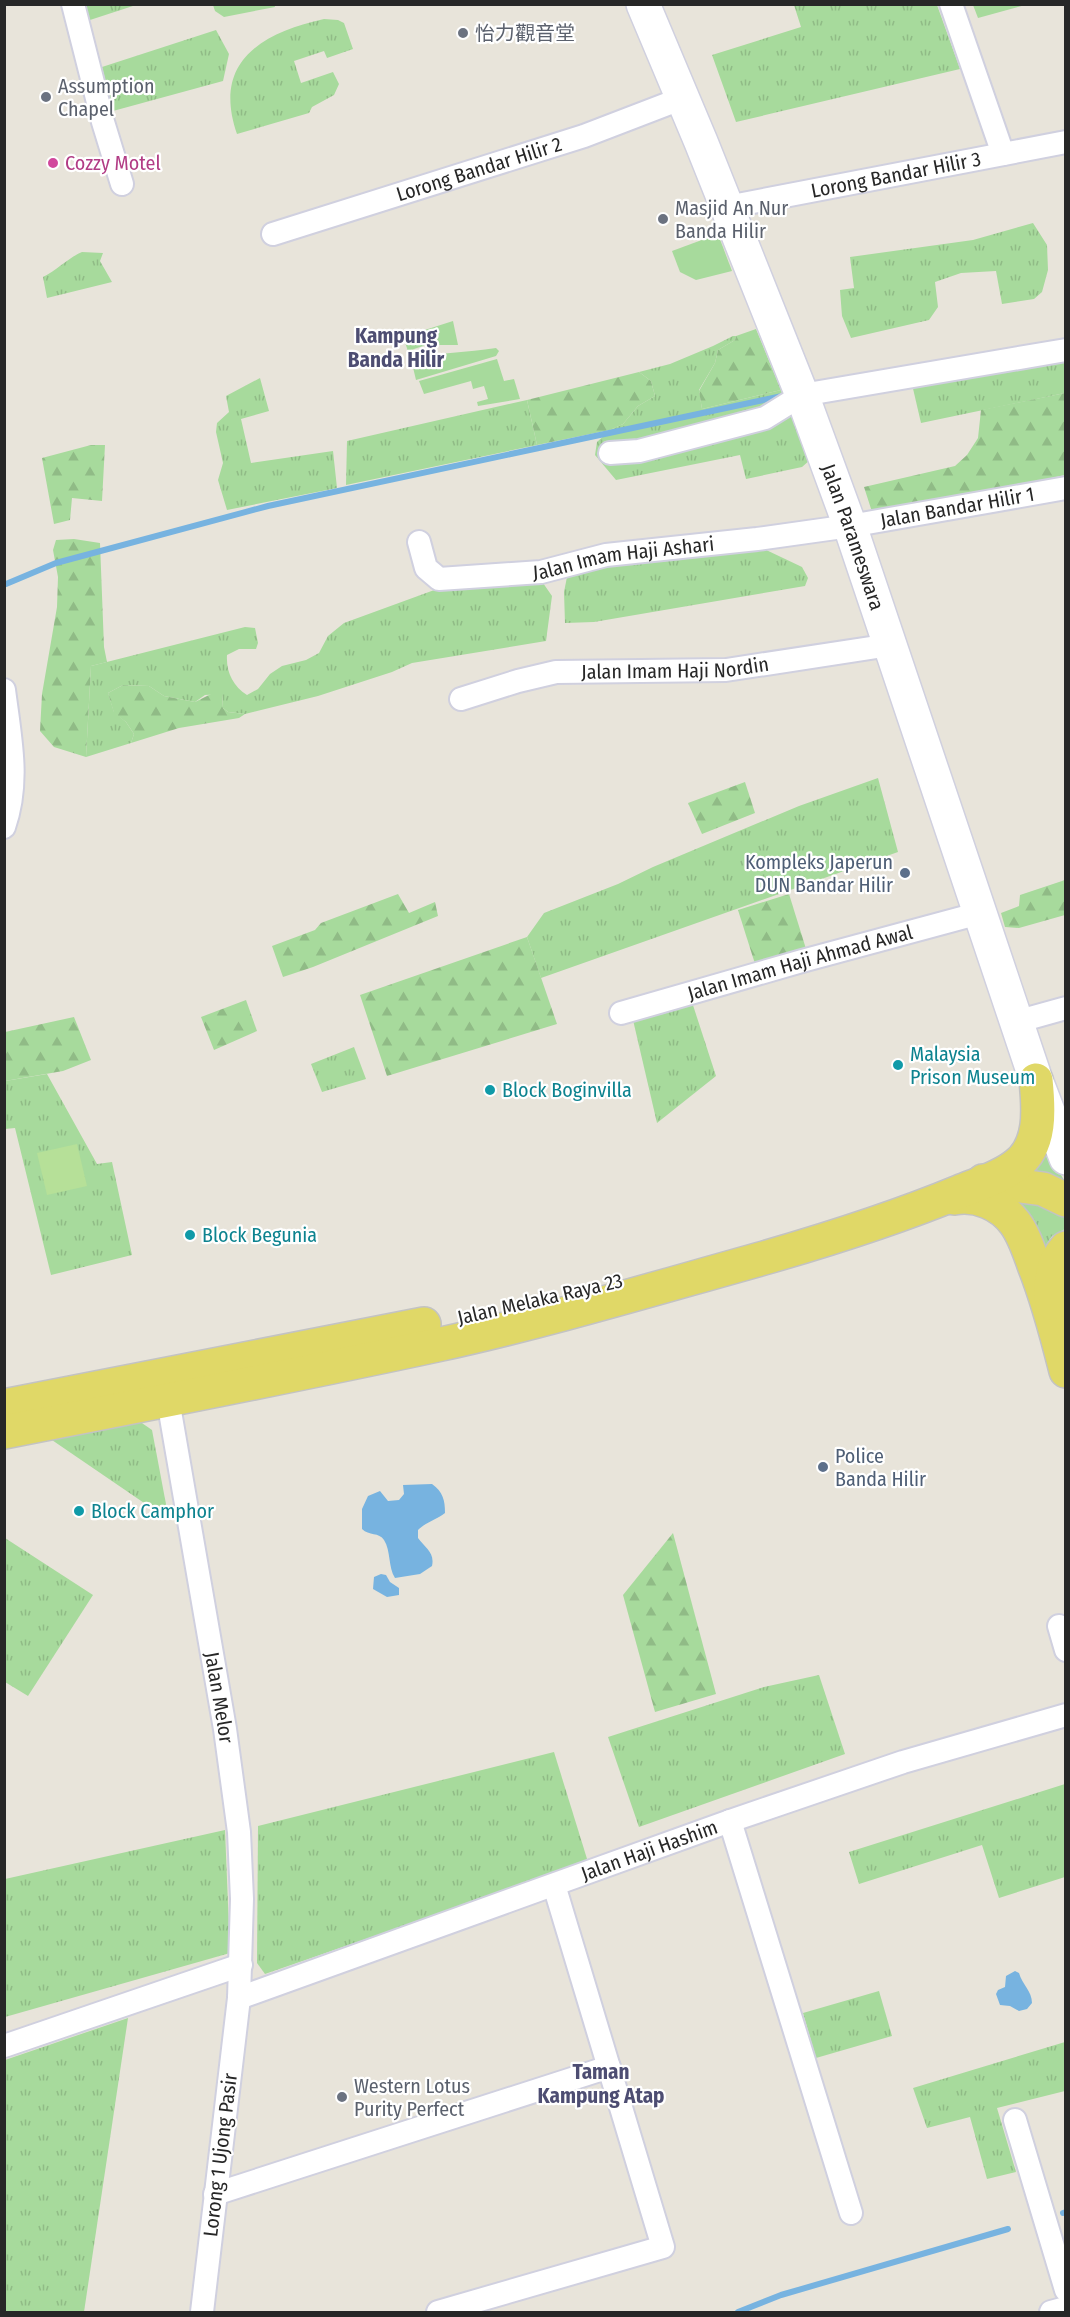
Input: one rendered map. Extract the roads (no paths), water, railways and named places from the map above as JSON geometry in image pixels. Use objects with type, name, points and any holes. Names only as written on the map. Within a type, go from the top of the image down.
[{"type":"main road","name":"Jalan Parameswara","points":[[643,4],[802,395],[850,526],[1016,1022],[1065,1158]]},
{"type":"main road","points":[[937,1201],[987,1181],[1016,1166],[1027,1155],[1037,1127],[1036,1080]]},
{"type":"main road","name":"Jalan Melaka Raya 23","points":[[4,1432],[168,1400],[438,1333],[551,1298],[690,1264],[814,1227],[946,1181],[962,1178],[1043,1189],[1065,1200]]},
{"type":"main road","points":[[937,1201],[961,1197],[981,1199],[1004,1212],[1015,1223],[1026,1245],[1054,1320]]},
{"type":"main road","name":"Jalan Melaka Raya 23","points":[[4,1406],[438,1333],[642,1293],[803,1247],[937,1201]]},
{"type":"main road","points":[[1065,1248],[1054,1266],[1051,1299],[1065,1371]]},
{"type":"street","points":[[73,4],[103,122],[122,184]]},
{"type":"street","points":[[951,4],[1003,154]]},
{"type":"street","name":"Lorong Bandar Hilir 2","points":[[273,234],[573,140],[683,98]]},
{"type":"street","name":"Lorong Bandar Hilir 3","points":[[727,207],[1065,142]]},
{"type":"street","points":[[610,453],[639,451],[765,418],[802,395],[1065,350]]},
{"type":"street","name":"Jalan Bandar Hilir 1","points":[[850,526],[1065,488]]},
{"type":"street","name":"Jalan Imam Haji Ashari","points":[[419,542],[426,568],[439,579],[448,579],[541,572],[606,555],[758,539],[850,526]]},
{"type":"street","name":"Jalan Imam Haji Nordin","points":[[461,699],[556,672],[726,670],[890,645]]},
{"type":"street","points":[[4,690],[14,781],[10,813],[4,827]]},
{"type":"street","name":"Jalan Imam Haji Ahmad Awal","points":[[621,1013],[980,913]]},
{"type":"street","points":[[1016,1022],[1065,1008]]},
{"type":"street","name":"Jalan Melor","points":[[168,1400],[224,1718],[235,1797],[241,1876],[239,1998]]},
{"type":"street","points":[[1059,1626],[1065,1650]]},
{"type":"street","name":"Jalan Haji Hashim","points":[[239,1998],[730,1821],[903,1762],[1065,1715]]},
{"type":"street","points":[[730,1821],[851,2213]]},
{"type":"street","points":[[438,2313],[663,2247],[554,1885]]},
{"type":"street","points":[[4,2046],[241,1965]]},
{"type":"street","name":"Lorong 1 Ujong Pasir","points":[[202,2313],[239,1998]]},
{"type":"street","points":[[215,2194],[609,2067]]},
{"type":"street","points":[[1015,2120],[1065,2290]]},
{"type":"street","points":[[1050,2313],[1065,2308]]},
{"type":"water","points":[[432,1484],[443,1497],[445,1513],[418,1530],[418,1538],[431,1554],[432,1566],[420,1574],[395,1578],[384,1540],[362,1529],[362,1509],[368,1496],[380,1491],[388,1501],[399,1500],[404,1494],[403,1485]]},
{"type":"water","points":[[381,1574],[386,1575],[390,1582],[399,1588],[399,1595],[387,1597],[373,1589],[374,1577]]},
{"type":"water","points":[[1015,1971],[1019,1973],[1032,1999],[1027,2009],[1019,2011],[1010,2006],[1000,2005],[996,1994],[998,1990],[1005,1987],[1006,1976]]},
{"type":"waterway","points":[[6,584],[56,563],[268,506],[782,396]]},
{"type":"waterway","points":[[738,2312],[781,2295],[1008,2229]]},
{"type":"place","name":"怡力觀音堂","points":[[463,33]]},
{"type":"place","name":"Assumption Chapel","points":[[46,97]]},
{"type":"place","name":"Cozzy Motel","points":[[53,163]]},
{"type":"place","name":"Masjid An Nur Banda Hilir","points":[[663,219]]},
{"type":"place","name":"Kompleks Japerun DUN Bandar Hilir","points":[[905,873]]},
{"type":"place","name":"Malaysia Prison Museum","points":[[898,1065]]},
{"type":"place","name":"Block Boginvilla","points":[[490,1090]]},
{"type":"place","name":"Block Begunia","points":[[190,1235]]},
{"type":"place","name":"Police Banda Hilir","points":[[823,1467]]},
{"type":"place","name":"Block Camphor","points":[[79,1511]]},
{"type":"place","name":"Western Lotus Purity Perfect","points":[[342,2097]]},
{"type":"district","name":"Kampung Banda Hilir","points":[[396,348]]},
{"type":"district","name":"Taman Kampung Atap","points":[[601,2084]]}]
